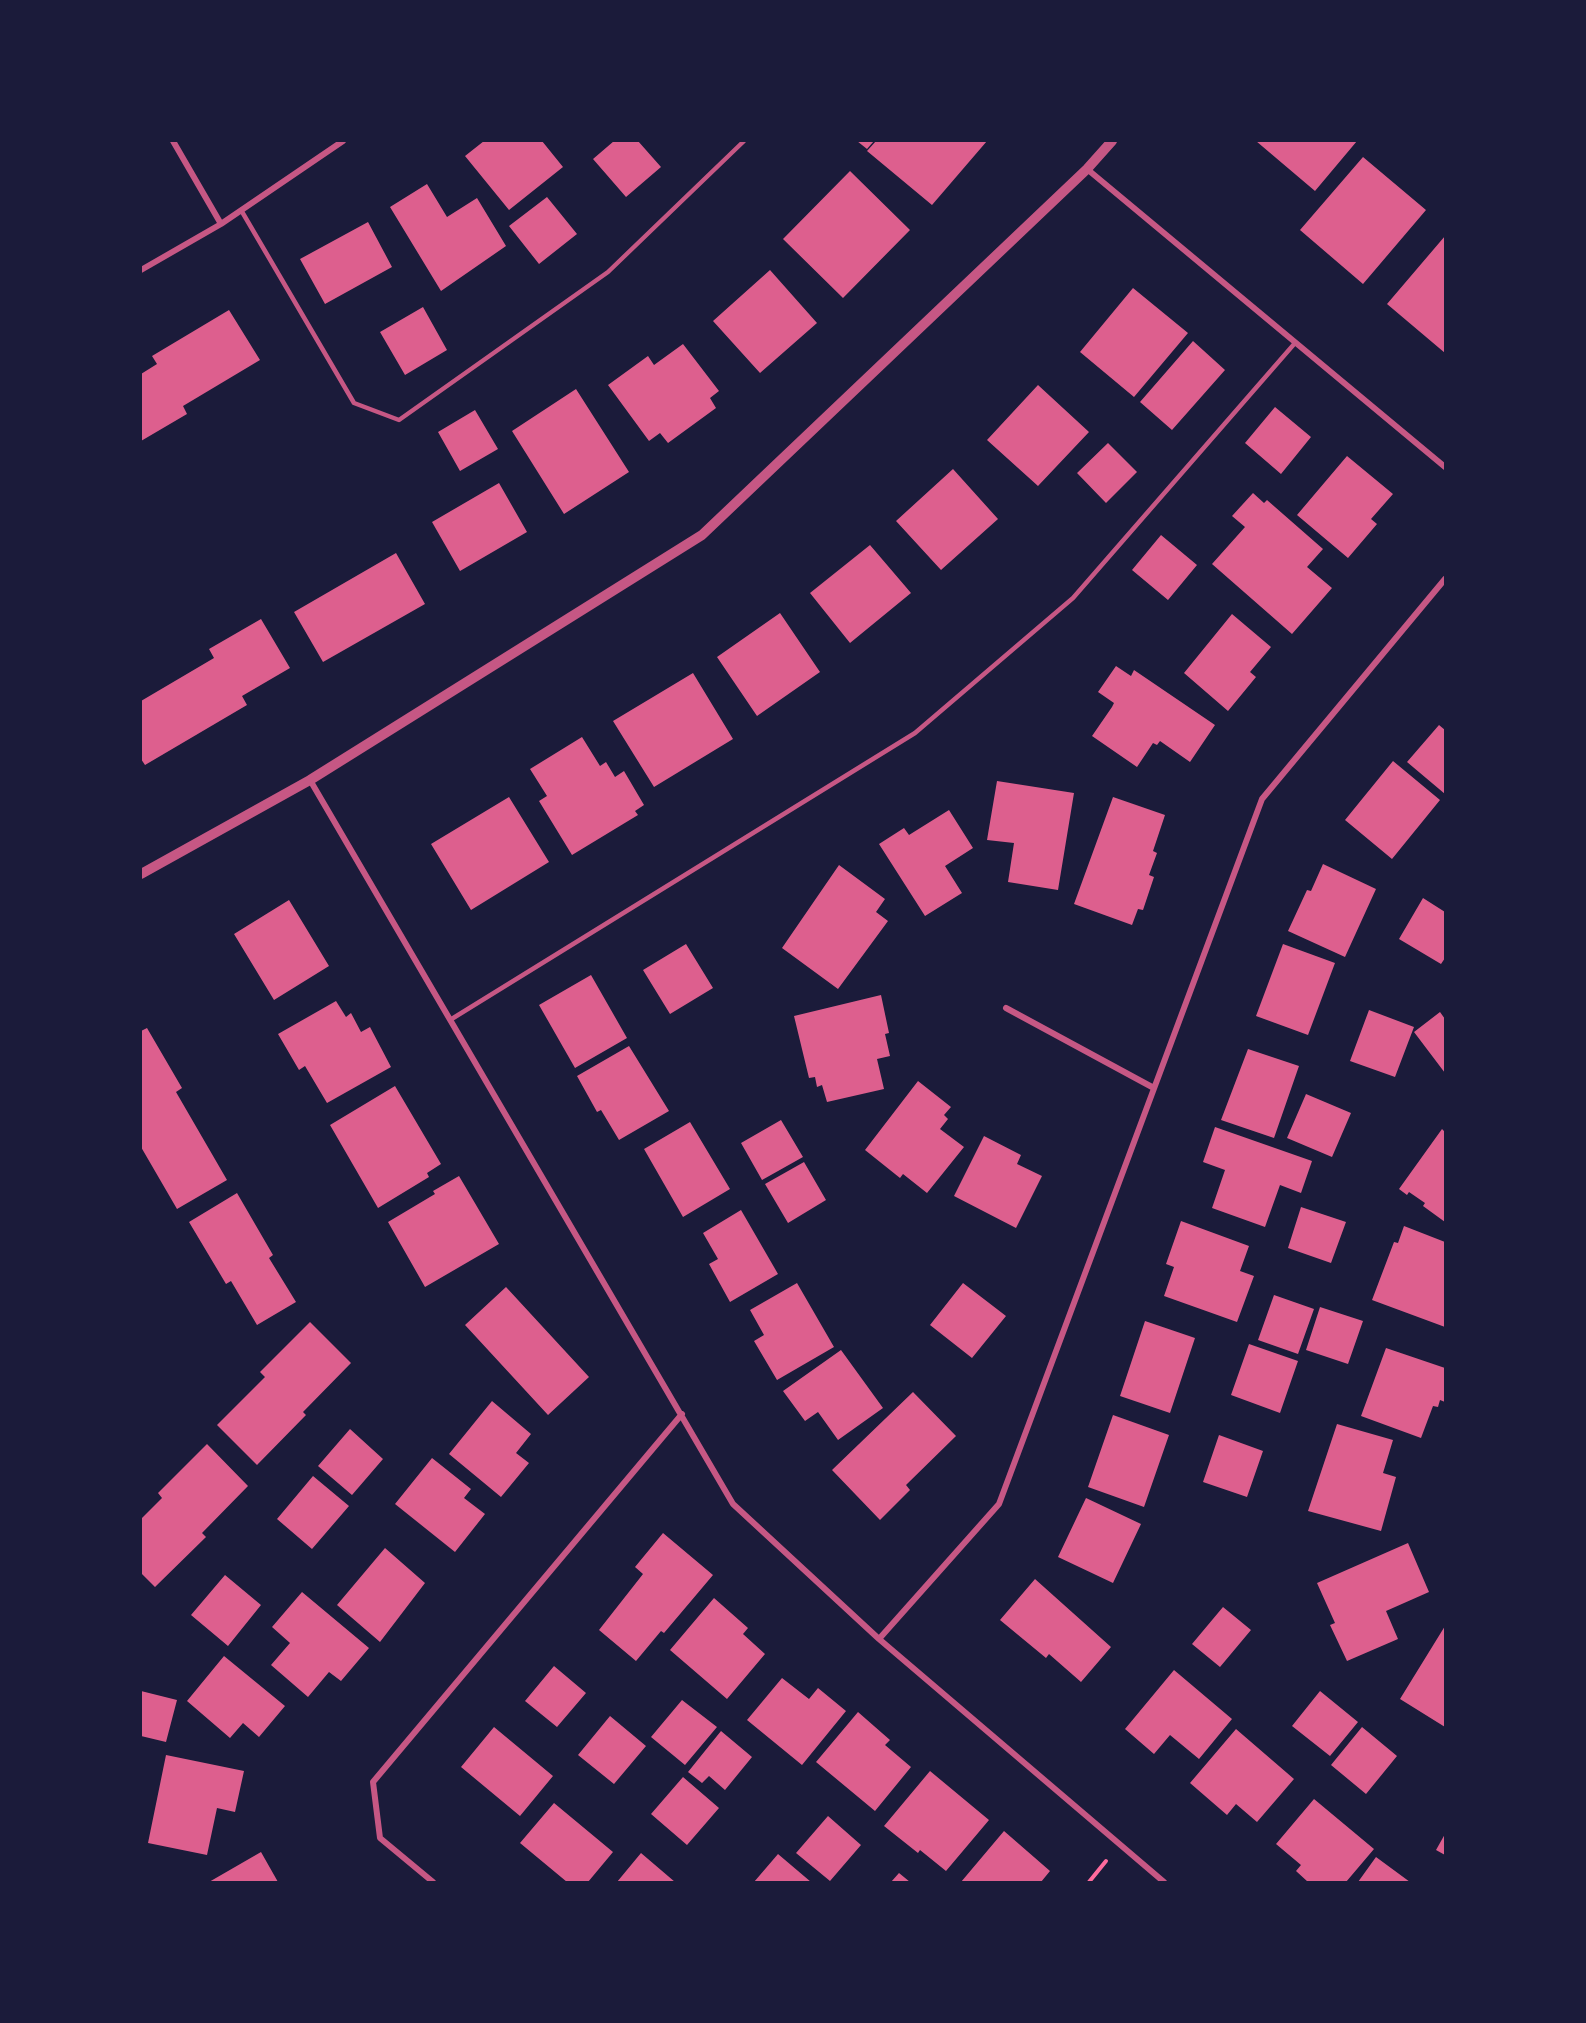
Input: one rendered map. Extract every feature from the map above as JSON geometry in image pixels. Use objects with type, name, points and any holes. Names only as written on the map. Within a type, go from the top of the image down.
[{"type":"street","points":[[173,141],[221,224]]},
{"type":"street","points":[[141,270],[221,224],[343,141]]},
{"type":"street","points":[[141,874],[310,780],[702,535],[1088,169],[1112,141]]},
{"type":"street","points":[[1088,169],[1445,467]]},
{"type":"street","points":[[879,1640],[999,1504],[1152,1087],[1262,799],[1445,579]]},
{"type":"street","points":[[310,780],[733,1504],[879,1640],[1164,1882]]},
{"type":"street","points":[[1006,1008],[1152,1087]]},
{"type":"street","points":[[433,1882],[380,1838],[373,1782],[682,1414]]},
{"type":"lane","points":[[241,210],[354,403],[399,420],[608,272],[744,141]]},
{"type":"lane","points":[[450,1020],[915,733],[1073,598],[1295,343]]},
{"type":"building","points":[[484,141],[542,141],[563,167],[509,210],[465,156]]},
{"type":"building","points":[[614,141],[638,141],[661,167],[626,197],[593,159]]},
{"type":"building","points":[[857,141],[874,141],[867,149]]},
{"type":"building","points":[[876,141],[987,141],[932,205],[867,151]]},
{"type":"building","points":[[1256,141],[1357,141],[1315,191]]},
{"type":"building","points":[[1363,157],[1426,210],[1363,284],[1300,230]]},
{"type":"building","points":[[850,171],[910,230],[843,298],[783,239]]},
{"type":"building","points":[[427,184],[447,217],[477,198],[506,246],[441,291],[390,207]]},
{"type":"building","points":[[547,197],[577,234],[539,264],[509,226]]},
{"type":"building","points":[[368,222],[392,267],[325,304],[300,259]]},
{"type":"building","points":[[1445,236],[1445,353],[1387,304]]},
{"type":"building","points":[[770,270],[817,323],[760,373],[713,321]]},
{"type":"building","points":[[1133,288],[1188,333],[1134,397],[1080,352]]},
{"type":"building","points":[[423,307],[447,350],[405,375],[380,332]]},
{"type":"building","points":[[229,310],[260,360],[183,406],[187,414],[141,441],[141,374],[157,364],[152,356]]},
{"type":"building","points":[[1193,341],[1225,370],[1172,430],[1140,402]]},
{"type":"building","points":[[683,344],[719,391],[710,398],[716,408],[668,443],[660,433],[649,441],[608,385],[648,356],[654,365]]},
{"type":"building","points":[[1038,385],[1089,432],[1038,486],[987,440]]},
{"type":"building","points":[[576,389],[629,472],[564,514],[512,431]]},
{"type":"building","points":[[1275,407],[1311,437],[1281,474],[1245,443]]},
{"type":"building","points":[[475,410],[498,449],[460,471],[438,432]]},
{"type":"building","points":[[1108,443],[1137,472],[1106,503],[1077,473]]},
{"type":"building","points":[[1347,456],[1393,494],[1371,519],[1377,524],[1348,558],[1297,515]]},
{"type":"building","points":[[953,469],[998,519],[941,570],[896,521]]},
{"type":"building","points":[[499,483],[527,532],[460,571],[432,522]]},
{"type":"building","points":[[1253,493],[1264,503],[1267,500],[1323,549],[1307,567],[1332,588],[1292,634],[1212,564],[1245,527],[1232,516]]},
{"type":"building","points":[[1161,535],[1197,565],[1168,600],[1132,570]]},
{"type":"building","points":[[870,545],[911,593],[850,643],[810,593]]},
{"type":"building","points":[[396,553],[425,604],[323,662],[294,612]]},
{"type":"building","points":[[780,613],[820,672],[757,716],[717,657]]},
{"type":"building","points":[[1232,614],[1271,647],[1250,672],[1256,677],[1228,711],[1184,673]]},
{"type":"building","points":[[261,619],[290,668],[242,696],[247,705],[145,765],[141,759],[141,701],[214,658],[209,649]]},
{"type":"building","points":[[1116,666],[1131,676],[1134,670],[1215,725],[1190,762],[1160,741],[1157,745],[1153,743],[1137,767],[1092,736],[1114,703],[1098,692]]},
{"type":"building","points":[[693,673],[733,739],[654,787],[613,721]]},
{"type":"building","points":[[1439,725],[1445,730],[1445,794],[1407,762]]},
{"type":"building","points":[[582,737],[600,766],[606,762],[615,777],[624,771],[644,805],[635,811],[638,815],[572,855],[539,801],[547,796],[530,769]]},
{"type":"building","points":[[1393,761],[1440,800],[1392,859],[1345,820]]},
{"type":"building","points":[[997,781],[1074,793],[1058,890],[1008,882],[1014,843],[987,840]]},
{"type":"building","points":[[509,797],[549,862],[471,910],[431,844]]},
{"type":"building","points":[[1113,797],[1165,815],[1153,851],[1157,853],[1149,875],[1154,877],[1143,910],[1138,909],[1132,925],[1074,904]]},
{"type":"building","points":[[949,810],[973,848],[945,866],[962,893],[925,916],[879,844],[904,828],[909,835]]},
{"type":"building","points":[[1323,864],[1376,889],[1345,957],[1288,931],[1307,890],[1311,891]]},
{"type":"building","points":[[839,865],[885,899],[876,912],[888,921],[838,989],[782,948]]},
{"type":"building","points":[[1423,898],[1445,912],[1445,958],[1441,964],[1399,939]]},
{"type":"building","points":[[289,900],[329,966],[274,1000],[234,934]]},
{"type":"building","points":[[686,944],[713,988],[670,1014],[643,970]]},
{"type":"building","points":[[1283,944],[1335,963],[1308,1035],[1256,1016]]},
{"type":"building","points":[[591,975],[627,1038],[575,1068],[539,1005]]},
{"type":"building","points":[[881,995],[889,1033],[885,1034],[890,1056],[877,1059],[884,1089],[827,1102],[822,1085],[817,1087],[815,1077],[809,1078],[794,1016]]},
{"type":"building","points":[[336,1001],[346,1017],[351,1013],[361,1032],[370,1027],[391,1067],[327,1103],[305,1066],[299,1070],[278,1034]]},
{"type":"building","points":[[1369,1010],[1414,1027],[1395,1077],[1350,1061]]},
{"type":"building","points":[[1440,1012],[1445,1019],[1445,1073],[1414,1032]]},
{"type":"building","points":[[147,1028],[182,1088],[176,1092],[227,1180],[177,1209],[141,1147],[141,1031]]},
{"type":"building","points":[[629,1046],[669,1111],[619,1140],[601,1110],[597,1112],[577,1076]]},
{"type":"building","points":[[1248,1049],[1299,1066],[1274,1138],[1221,1120]]},
{"type":"building","points":[[918,1081],[951,1107],[944,1115],[948,1119],[940,1129],[964,1147],[927,1193],[903,1174],[900,1178],[865,1150]]},
{"type":"building","points":[[395,1086],[441,1164],[427,1173],[429,1177],[378,1208],[330,1125]]},
{"type":"building","points":[[1306,1094],[1351,1113],[1332,1157],[1287,1138]]},
{"type":"building","points":[[781,1120],[803,1157],[762,1180],[741,1143]]},
{"type":"building","points":[[690,1122],[730,1189],[683,1217],[644,1149]]},
{"type":"building","points":[[1215,1127],[1312,1161],[1301,1193],[1280,1185],[1265,1227],[1212,1208],[1225,1170],[1203,1162]]},
{"type":"building","points":[[1442,1129],[1445,1132],[1445,1222],[1423,1206],[1425,1203],[1409,1192],[1407,1195],[1399,1189]]},
{"type":"building","points":[[984,1136],[1021,1155],[1017,1164],[1042,1176],[1016,1228],[954,1196]]},
{"type":"building","points":[[804,1162],[826,1200],[788,1223],[765,1184]]},
{"type":"building","points":[[459,1176],[499,1244],[425,1287],[388,1222],[435,1194],[433,1191]]},
{"type":"building","points":[[237,1193],[273,1255],[269,1258],[296,1302],[257,1325],[231,1281],[226,1284],[189,1222]]},
{"type":"building","points":[[1301,1207],[1346,1222],[1331,1263],[1288,1248]]},
{"type":"building","points":[[741,1210],[778,1274],[730,1302],[709,1264],[718,1259],[703,1233]]},
{"type":"building","points":[[1181,1221],[1249,1246],[1240,1271],[1254,1276],[1237,1322],[1164,1296],[1174,1267],[1166,1264]]},
{"type":"building","points":[[1404,1226],[1445,1242],[1445,1327],[1372,1300],[1394,1242],[1398,1243]]},
{"type":"building","points":[[797,1283],[834,1347],[777,1380],[754,1341],[764,1335],[750,1310]]},
{"type":"building","points":[[963,1283],[1006,1316],[972,1358],[930,1325]]},
{"type":"building","points":[[506,1287],[589,1377],[548,1415],[465,1325]]},
{"type":"building","points":[[1274,1295],[1314,1309],[1298,1354],[1258,1340]]},
{"type":"building","points":[[1320,1307],[1363,1321],[1348,1364],[1306,1350]]},
{"type":"building","points":[[1145,1321],[1195,1338],[1170,1413],[1120,1396]]},
{"type":"building","points":[[310,1322],[351,1363],[303,1412],[306,1415],[257,1465],[217,1425],[265,1377],[260,1372]]},
{"type":"building","points":[[1249,1344],[1298,1361],[1280,1413],[1231,1395]]},
{"type":"building","points":[[1386,1348],[1445,1368],[1445,1402],[1440,1400],[1438,1407],[1433,1406],[1421,1438],[1361,1416]]},
{"type":"building","points":[[841,1350],[883,1408],[838,1440],[818,1412],[805,1421],[783,1391]]},
{"type":"building","points":[[913,1392],[956,1436],[906,1485],[910,1490],[880,1520],[832,1470]]},
{"type":"building","points":[[492,1401],[531,1434],[516,1453],[529,1463],[501,1497],[449,1454]]},
{"type":"building","points":[[1113,1415],[1169,1435],[1144,1507],[1088,1487]]},
{"type":"building","points":[[1337,1424],[1393,1440],[1383,1473],[1396,1477],[1381,1531],[1308,1511]]},
{"type":"building","points":[[350,1429],[383,1459],[352,1495],[318,1466]]},
{"type":"building","points":[[1219,1435],[1263,1451],[1247,1497],[1203,1482]]},
{"type":"building","points":[[207,1444],[248,1486],[202,1533],[206,1537],[155,1587],[141,1573],[141,1519],[162,1498],[158,1493]]},
{"type":"building","points":[[432,1458],[471,1489],[464,1498],[485,1514],[455,1552],[395,1504]]},
{"type":"building","points":[[313,1476],[349,1506],[312,1549],[277,1519]]},
{"type":"building","points":[[1086,1498],[1141,1524],[1113,1583],[1058,1557]]},
{"type":"building","points":[[663,1533],[713,1575],[664,1633],[661,1631],[636,1661],[599,1630],[643,1574],[635,1567]]},
{"type":"building","points":[[1408,1543],[1429,1592],[1386,1611],[1398,1639],[1347,1661],[1330,1625],[1335,1623],[1317,1583]]},
{"type":"building","points":[[385,1548],[425,1583],[380,1642],[337,1605]]},
{"type":"building","points":[[225,1575],[261,1605],[228,1646],[191,1615]]},
{"type":"building","points":[[1035,1579],[1111,1647],[1081,1682],[1049,1654],[1046,1658],[1000,1620]]},
{"type":"building","points":[[302,1592],[369,1648],[341,1681],[329,1672],[308,1697],[271,1665],[290,1643],[272,1627]]},
{"type":"building","points":[[714,1598],[748,1628],[743,1634],[765,1654],[727,1699],[670,1650]]},
{"type":"building","points":[[1223,1607],[1251,1630],[1220,1667],[1192,1644]]},
{"type":"building","points":[[1445,1626],[1445,1727],[1400,1699]]},
{"type":"building","points":[[224,1656],[285,1706],[259,1737],[243,1723],[230,1738],[187,1701]]},
{"type":"building","points":[[554,1666],[586,1693],[557,1727],[525,1701]]},
{"type":"building","points":[[1174,1670],[1232,1719],[1199,1759],[1170,1735],[1154,1754],[1125,1729]]},
{"type":"building","points":[[782,1678],[809,1699],[818,1688],[846,1711],[802,1765],[747,1720]]},
{"type":"building","points":[[141,1691],[177,1700],[166,1742],[141,1736]]},
{"type":"building","points":[[1320,1691],[1358,1722],[1330,1756],[1292,1726]]},
{"type":"building","points":[[682,1700],[717,1727],[685,1765],[651,1737]]},
{"type":"building","points":[[858,1712],[890,1740],[885,1745],[911,1767],[875,1811],[816,1762]]},
{"type":"building","points":[[610,1716],[646,1746],[614,1784],[578,1755]]},
{"type":"building","points":[[494,1727],[553,1776],[520,1816],[461,1767]]},
{"type":"building","points":[[1362,1727],[1397,1756],[1366,1794],[1331,1765]]},
{"type":"building","points":[[1236,1729],[1294,1779],[1257,1822],[1236,1804],[1227,1815],[1190,1783]]},
{"type":"building","points":[[721,1731],[752,1757],[725,1790],[709,1776],[702,1783],[688,1772]]},
{"type":"building","points":[[166,1755],[244,1771],[235,1812],[217,1808],[207,1855],[148,1843]]},
{"type":"building","points":[[930,1771],[989,1820],[946,1871],[920,1850],[918,1853],[884,1826]]},
{"type":"building","points":[[683,1777],[719,1808],[687,1845],[651,1814]]},
{"type":"building","points":[[1314,1799],[1374,1849],[1346,1882],[1308,1882],[1296,1871],[1301,1865],[1276,1844]]},
{"type":"building","points":[[554,1803],[613,1852],[588,1882],[567,1882],[520,1843]]},
{"type":"building","points":[[828,1816],[861,1845],[830,1881],[796,1853]]},
{"type":"building","points":[[1004,1831],[1050,1871],[1041,1882],[961,1882]]},
{"type":"building","points":[[1445,1834],[1445,1855],[1436,1850]]},
{"type":"building","points":[[261,1852],[278,1882],[209,1882]]},
{"type":"building","points":[[641,1853],[675,1882],[617,1882]]},
{"type":"building","points":[[778,1854],[811,1882],[754,1882]]},
{"type":"building","points":[[1376,1857],[1410,1882],[1358,1882]]},
{"type":"building","points":[[899,1873],[910,1882],[891,1882]]}]
